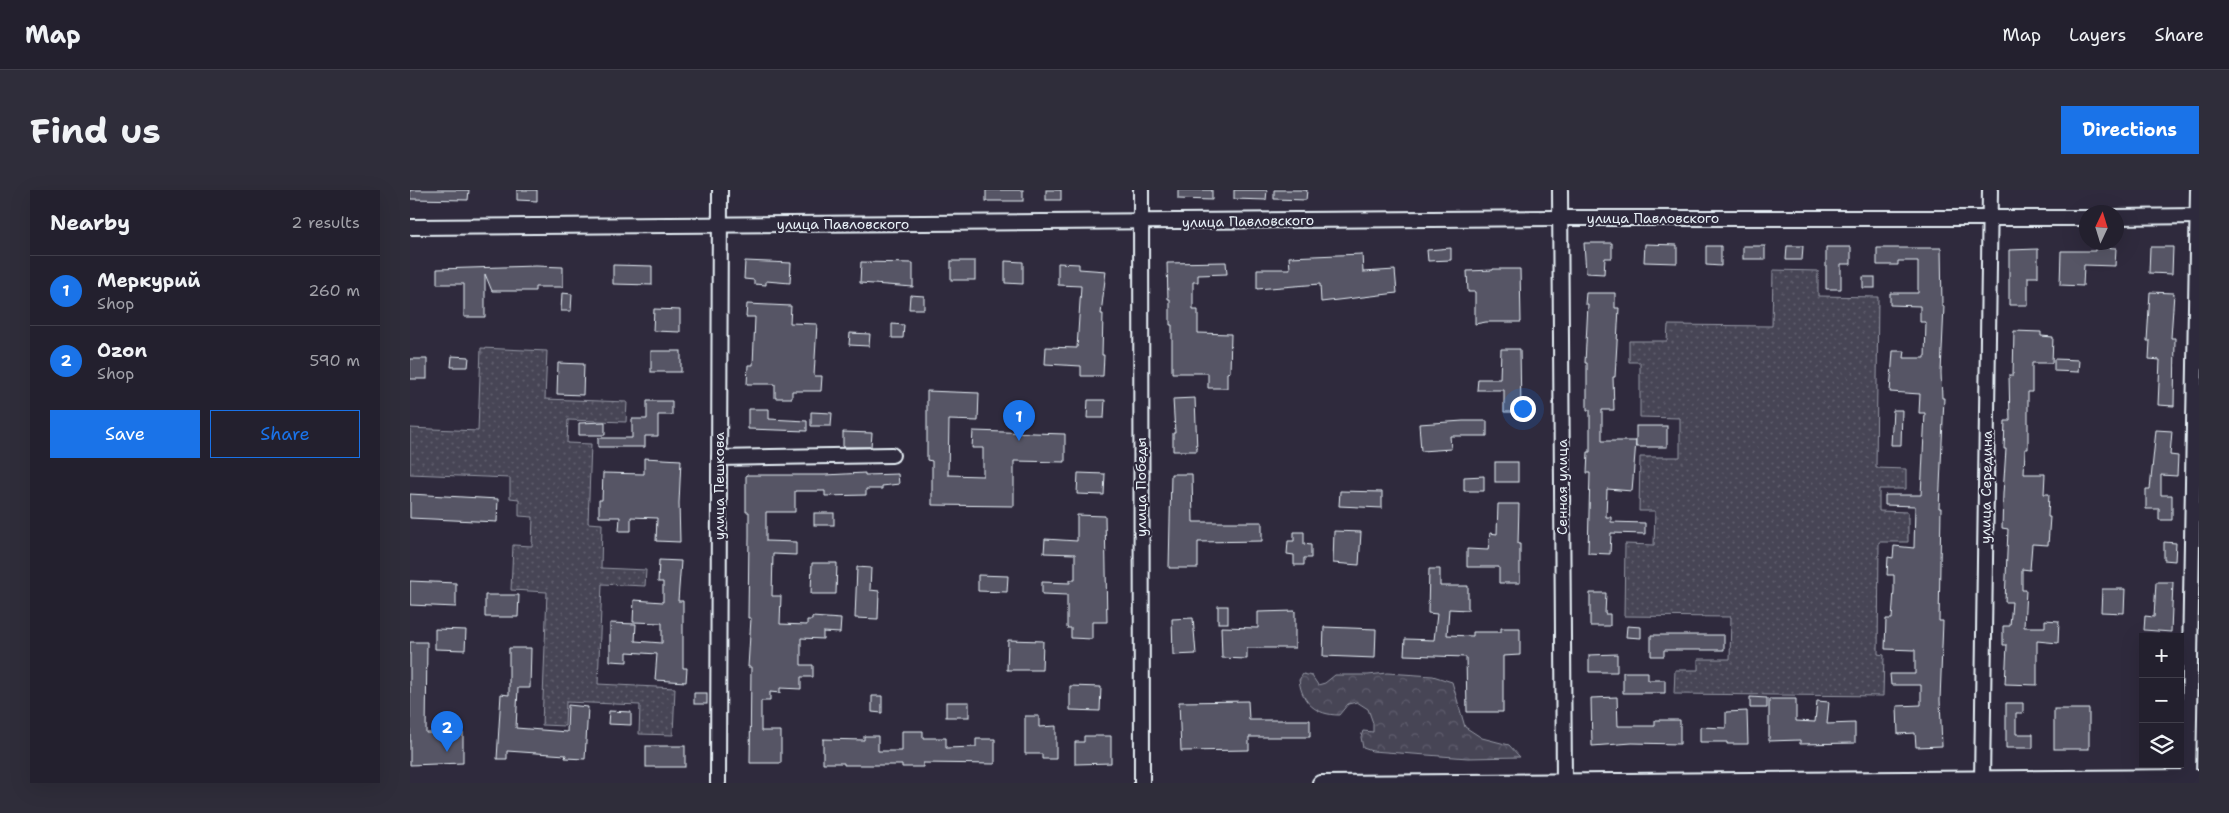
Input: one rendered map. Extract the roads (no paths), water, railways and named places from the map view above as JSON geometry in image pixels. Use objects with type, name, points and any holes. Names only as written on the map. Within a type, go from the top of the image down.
[{"type":"street","name":"улица Пешкова","points":[[718,783],[720,190]]},
{"type":"street","name":"улица Победы","points":[[1140,190],[1142,783]]},
{"type":"street","name":"Сенная улица","points":[[1560,190],[1564,782]]},
{"type":"street","name":"улица Середина","points":[[1982,781],[1990,190]]},
{"type":"street","points":[[1320,783],[1982,781],[2194,777],[2198,190]]},
{"type":"street","points":[[2124,217],[2199,216]]},
{"type":"street","name":"улица Павловского","points":[[410,227],[1560,218],[2079,218]]},
{"type":"street","points":[[719,458],[892,455]]},
{"type":"place","name":"Меркурий","points":[[1019,441]]},
{"type":"place","name":"Ozon","points":[[447,752]]}]
